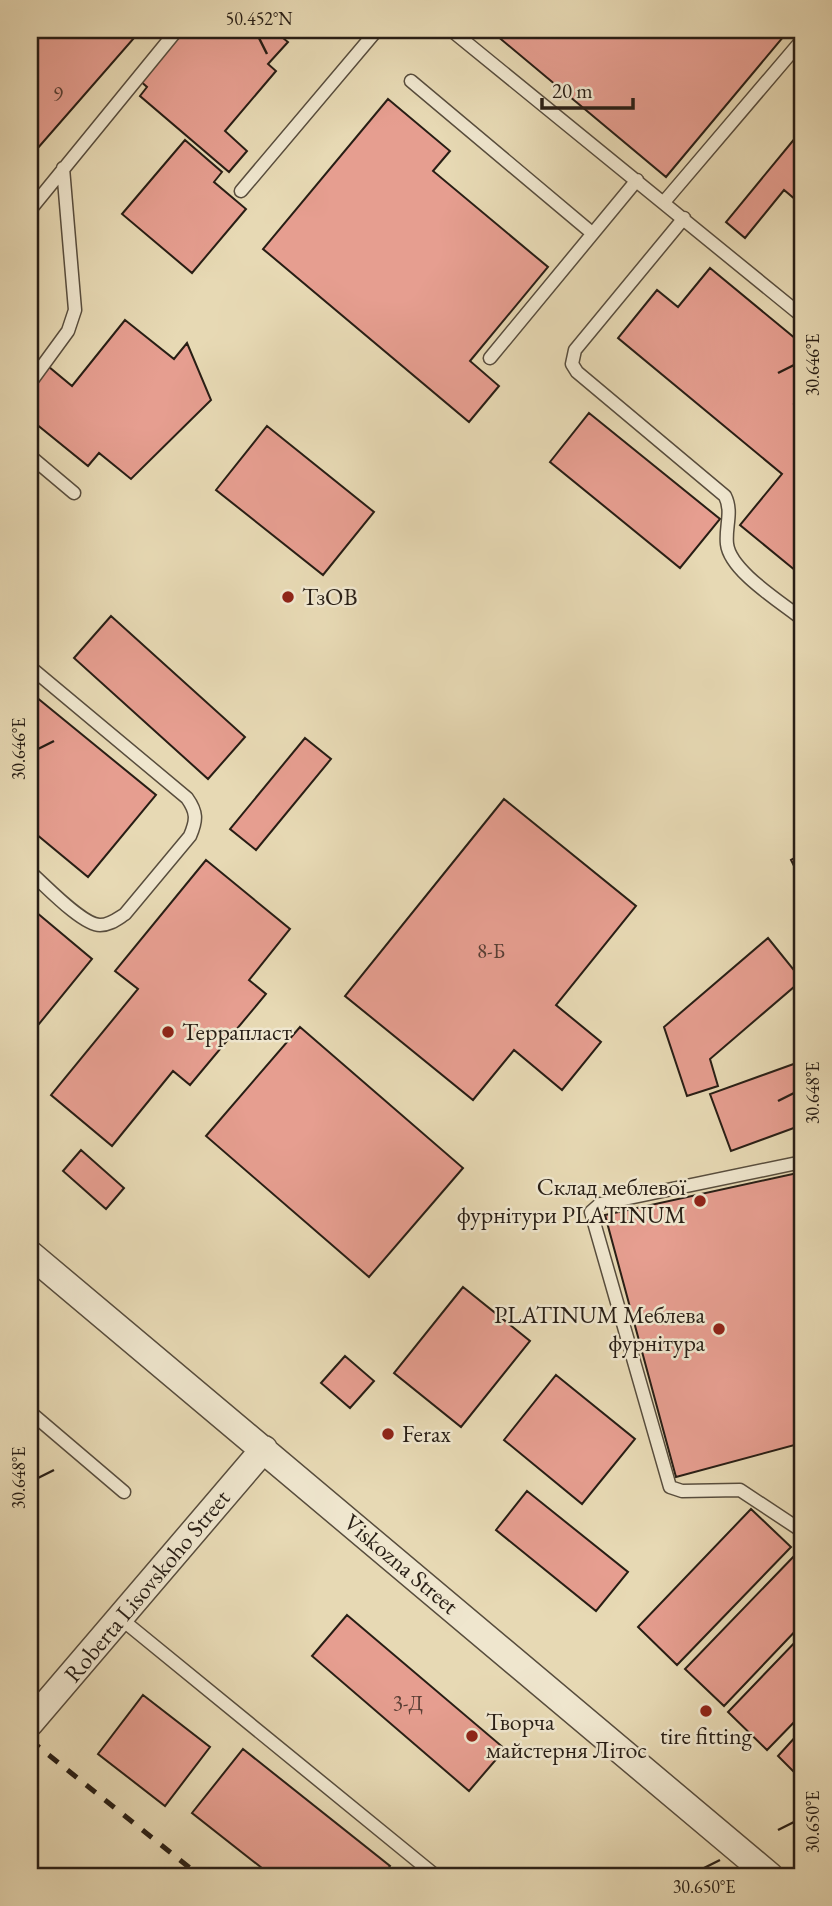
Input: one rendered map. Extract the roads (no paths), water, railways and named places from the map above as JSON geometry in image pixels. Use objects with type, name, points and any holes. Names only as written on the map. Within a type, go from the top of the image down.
[{"type":"street","name":"Viskozna Street","points":[[30,1254],[770,1876]]},
{"type":"street","name":"Roberta Lisovskoho Street","points":[[30,1724],[264,1449]]},
{"type":"lane","points":[[30,209],[177,30]]},
{"type":"lane","points":[[241,191],[377,30]]},
{"type":"lane","points":[[451,30],[802,316]]},
{"type":"lane","points":[[664,202],[802,40]]},
{"type":"lane","points":[[411,81],[592,233]]},
{"type":"lane","points":[[30,383],[68,331],[75,310],[63,168]]},
{"type":"lane","points":[[490,358],[637,180]]},
{"type":"lane","points":[[684,218],[575,350],[572,364],[577,372],[725,496],[730,515],[726,540],[731,559],[802,619]]},
{"type":"lane","points":[[30,456],[74,493]]},
{"type":"lane","points":[[30,667],[187,798],[195,810],[196,823],[190,835],[125,914],[111,923],[97,925],[84,919],[30,872]]},
{"type":"lane","points":[[802,1162],[600,1204],[591,1212],[670,1487],[682,1491],[740,1490],[802,1531]]},
{"type":"lane","points":[[30,1412],[124,1492]]},
{"type":"lane","points":[[120,1618],[436,1876]]},
{"type":"railway","points":[[30,1740],[200,1876]]},
{"type":"place","name":"ТзОВ","points":[[288,597]]},
{"type":"place","name":"Террапласт","points":[[168,1032]]},
{"type":"place","name":"Склад меблевої фурнітури PLATINUM","points":[[700,1201]]},
{"type":"place","name":"PLATINUM Меблева фурнітура","points":[[719,1329]]},
{"type":"place","name":"Ferax","points":[[388,1434]]},
{"type":"place","name":"tire fitting","points":[[706,1711]]},
{"type":"place","name":"Творча майстерня Літос","points":[[472,1736]]}]
